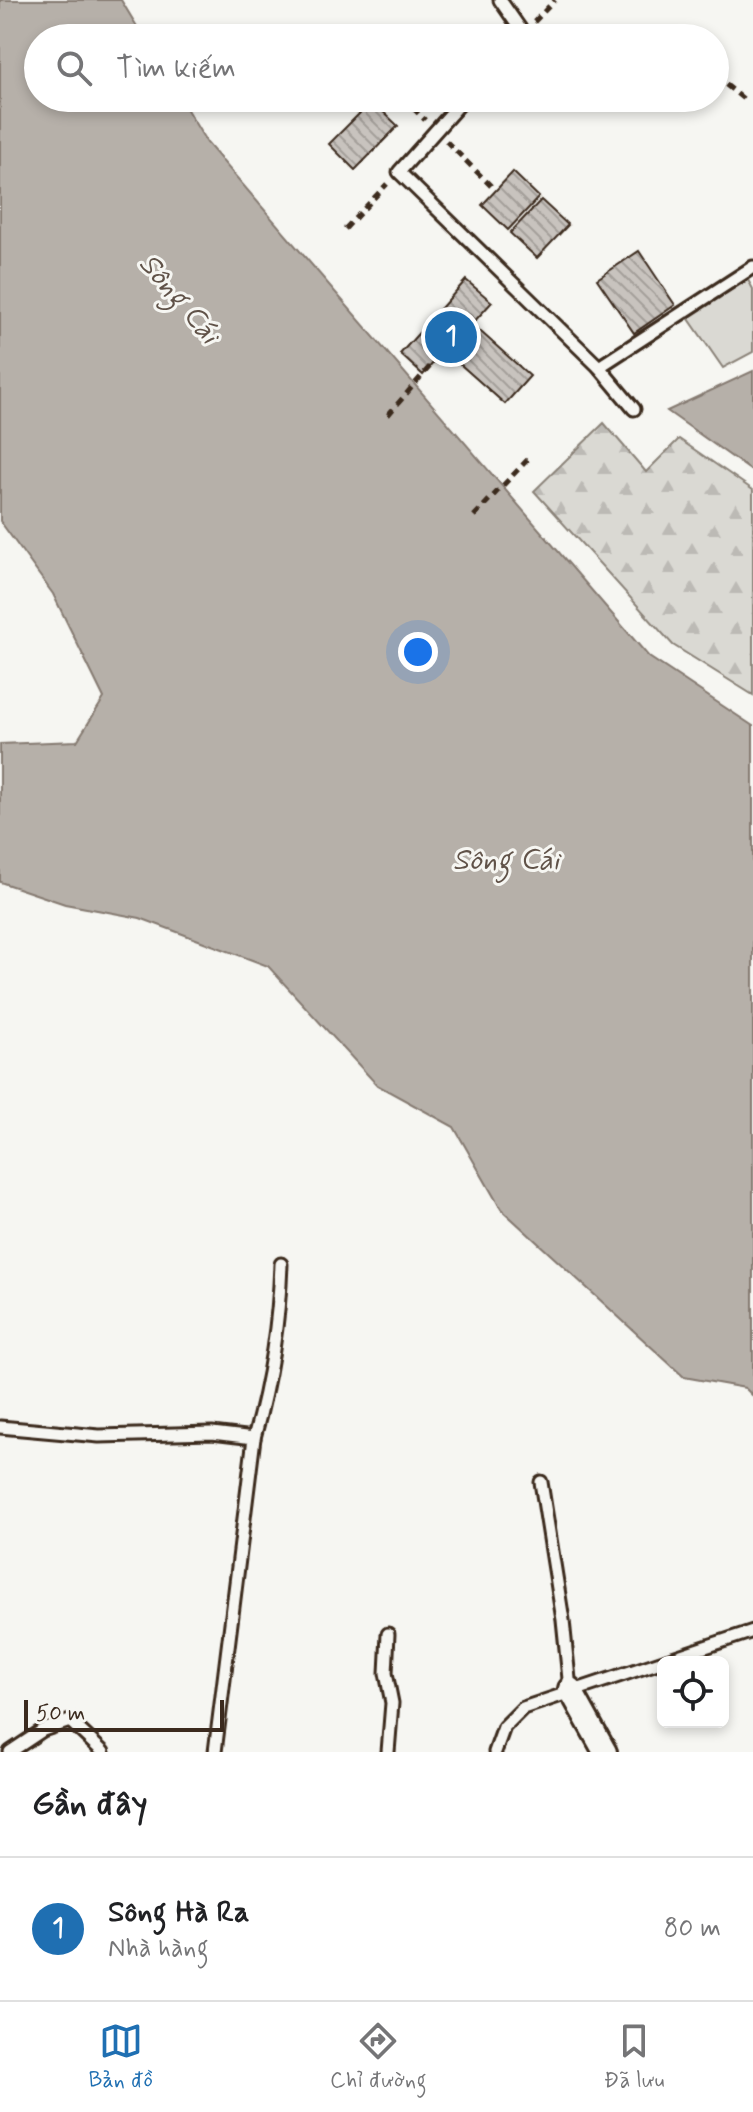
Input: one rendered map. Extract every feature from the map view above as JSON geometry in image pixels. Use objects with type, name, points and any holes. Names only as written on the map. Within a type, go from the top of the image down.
[{"type":"street","points":[[570,1689],[605,1752]]},
{"type":"lane","points":[[500,0],[514,24]]},
{"type":"lane","points":[[453,112],[399,172],[599,367],[634,409]]},
{"type":"lane","points":[[599,367],[753,267]]},
{"type":"lane","points":[[215,1752],[254,1438],[271,1375],[279,1318],[281,1264]]},
{"type":"lane","points":[[0,1427],[99,1436],[212,1433],[254,1438]]},
{"type":"lane","points":[[541,1482],[563,1620],[570,1689]]},
{"type":"lane","points":[[495,1752],[504,1727],[523,1708],[570,1689],[753,1631]]},
{"type":"lane","points":[[388,1634],[386,1673],[392,1703],[388,1752]]},
{"type":"lane","points":[[10,1752],[43,1730],[70,1721],[103,1752]]},
{"type":"path","points":[[532,24],[555,0]]},
{"type":"path","points":[[729,87],[746,101]]},
{"type":"path","points":[[345,229],[399,172]]},
{"type":"path","points":[[388,415],[444,350]]},
{"type":"path","points":[[474,516],[531,456]]},
{"type":"green space","points":[[748,280],[753,289],[753,352],[723,368],[687,316]]},
{"type":"green space","points":[[604,423],[646,472],[679,439],[753,490],[753,695],[673,645],[534,491]]},
{"type":"water","name":"Sông Cái","points":[[0,0],[121,0],[136,24],[24,24],[24,112],[188,112],[207,143],[649,657],[753,726],[753,1396],[745,1388],[684,1377],[501,1209],[454,1127],[377,1085],[268,966],[140,918],[65,904],[0,882],[0,744],[77,741],[104,698],[53,594],[0,521]]},
{"type":"water","points":[[753,371],[753,472],[667,411]]},
{"type":"building","points":[[361,112],[383,112],[398,126],[355,170],[329,144]]},
{"type":"building","points":[[513,172],[539,197],[508,230],[482,205]]},
{"type":"building","points":[[541,200],[568,225],[537,258],[510,233]]},
{"type":"building","points":[[639,251],[675,305],[634,333],[597,279]]},
{"type":"building","points":[[466,280],[492,302],[472,324],[530,376],[505,404],[444,350],[423,375],[400,354]]},
{"type":"place","name":"Sông Hà Ra","points":[[451,337]]}]
